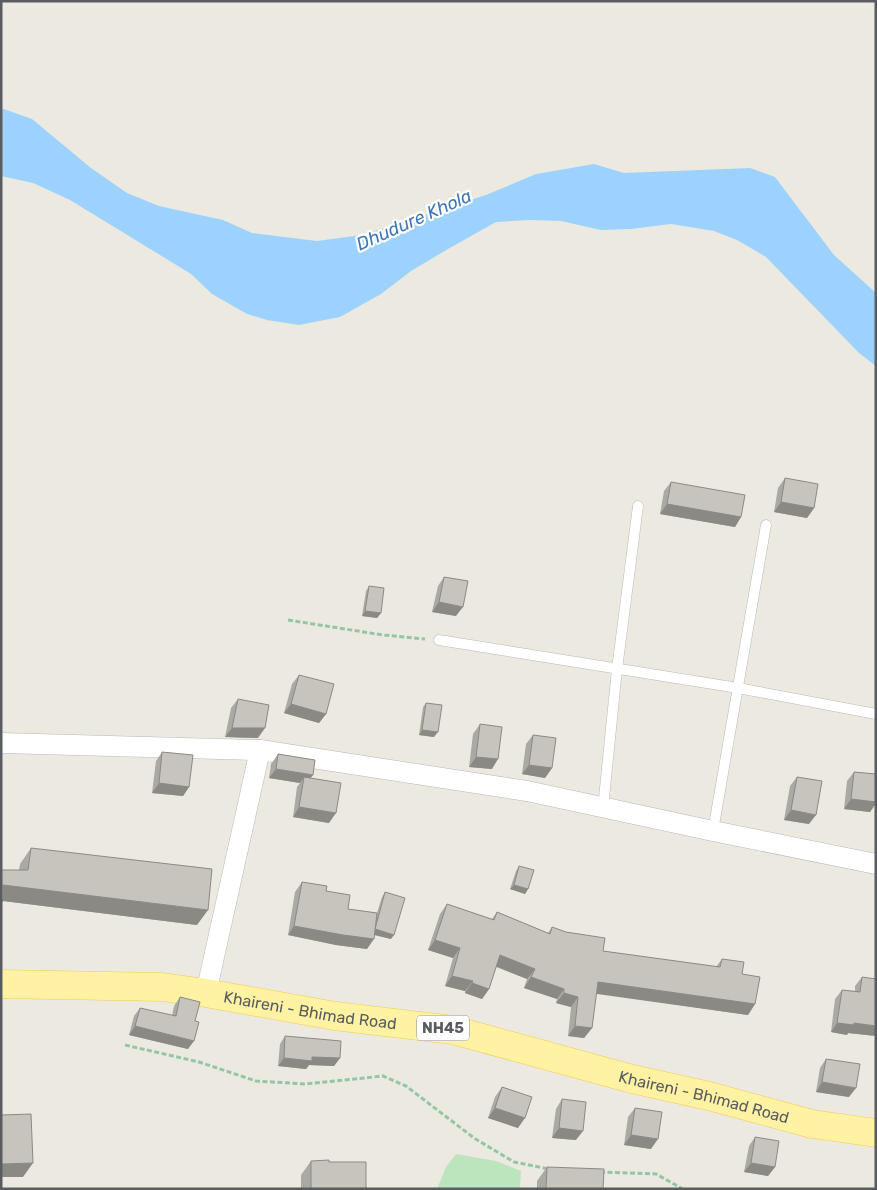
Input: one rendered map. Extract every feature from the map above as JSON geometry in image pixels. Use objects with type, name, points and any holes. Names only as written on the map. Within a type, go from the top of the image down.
[{"type":"main road","name":"Khaireni - Bhimad Road","points":[[1,984],[162,987],[206,992],[335,1016],[453,1030],[632,1079],[708,1096],[812,1124],[875,1129]]},
{"type":"street","points":[[1,743],[260,750],[527,791],[876,864]]},
{"type":"street","points":[[206,992],[260,750]]},
{"type":"lane","points":[[603,808],[616,669],[638,506]]},
{"type":"lane","points":[[713,831],[766,525]]},
{"type":"lane","points":[[439,640],[738,688],[876,714]]},
{"type":"path","points":[[288,620],[383,635],[439,640]]},
{"type":"path","points":[[125,1045],[199,1062],[256,1081],[305,1084],[383,1076],[406,1086],[474,1138],[514,1162],[550,1170]]},
{"type":"path","points":[[598,1172],[656,1174],[683,1189]]},
{"type":"green space","points":[[456,1154],[496,1161],[521,1171],[520,1189],[437,1189],[446,1167]]},
{"type":"water","name":"Dhudure Khola","points":[[1,108],[32,119],[91,168],[127,193],[159,206],[223,220],[252,233],[317,241],[362,235],[486,195],[536,174],[594,164],[624,173],[750,168],[775,177],[834,255],[876,293],[876,366],[859,353],[766,257],[737,240],[714,231],[671,224],[631,229],[601,230],[561,221],[496,222],[411,271],[381,294],[340,317],[299,325],[267,320],[247,314],[212,294],[191,274],[70,200],[33,183],[1,176]]},
{"type":"building","points":[[785,478],[818,484],[814,508],[781,502]]},
{"type":"building","points":[[671,482],[745,495],[741,517],[667,504]]},
{"type":"building","points":[[444,577],[468,581],[463,607],[439,602]]},
{"type":"building","points":[[369,586],[384,588],[381,613],[365,611]]},
{"type":"building","points":[[299,675],[334,684],[326,714],[291,704]]},
{"type":"building","points":[[238,699],[269,705],[265,728],[232,728]]},
{"type":"building","points":[[426,703],[442,705],[438,732],[422,730]]},
{"type":"building","points":[[480,724],[502,727],[498,759],[476,757]]},
{"type":"building","points":[[533,735],[556,738],[552,768],[529,765]]},
{"type":"building","points":[[162,752],[193,755],[189,787],[159,783]]},
{"type":"building","points":[[278,754],[315,760],[313,775],[276,769]]},
{"type":"building","points":[[854,772],[876,774],[876,802],[851,799]]},
{"type":"building","points":[[304,777],[341,783],[336,813],[299,807]]},
{"type":"building","points":[[797,777],[822,781],[816,815],[791,810]]},
{"type":"building","points":[[31,848],[212,869],[208,910],[3,885],[3,900],[1,901],[1,870],[28,870]]},
{"type":"building","points":[[519,866],[534,870],[528,889],[514,885]]},
{"type":"building","points":[[302,882],[327,886],[326,891],[350,895],[348,909],[377,913],[374,939],[294,926]]},
{"type":"building","points":[[385,892],[405,898],[394,935],[375,929]]},
{"type":"building","points":[[447,904],[494,920],[497,912],[550,934],[552,927],[566,932],[605,938],[603,951],[720,967],[722,959],[744,962],[742,974],[760,977],[755,1004],[598,982],[592,1028],[575,1026],[578,997],[564,993],[564,989],[531,977],[535,969],[500,955],[489,989],[472,983],[473,981],[452,976],[460,948],[435,940]]},
{"type":"building","points":[[862,977],[876,979],[876,1026],[837,1023],[842,990],[860,992]]},
{"type":"building","points":[[180,997],[200,1002],[195,1021],[199,1022],[194,1041],[135,1026],[140,1008],[176,1016]]},
{"type":"building","points":[[285,1036],[341,1041],[340,1058],[312,1057],[312,1061],[284,1058]]},
{"type":"building","points":[[826,1059],[860,1064],[856,1088],[822,1082]]},
{"type":"building","points":[[502,1087],[532,1097],[525,1118],[495,1108]]},
{"type":"building","points":[[562,1099],[586,1102],[583,1131],[559,1128]]},
{"type":"building","points":[[635,1108],[662,1112],[658,1139],[631,1135]]},
{"type":"building","points":[[31,1114],[33,1163],[1,1164],[1,1115]]},
{"type":"building","points":[[755,1137],[779,1141],[775,1167],[751,1163]]},
{"type":"building","points":[[329,1160],[329,1162],[366,1162],[366,1189],[311,1189],[311,1161]]},
{"type":"building","points":[[547,1167],[604,1169],[603,1189],[546,1189]]}]
